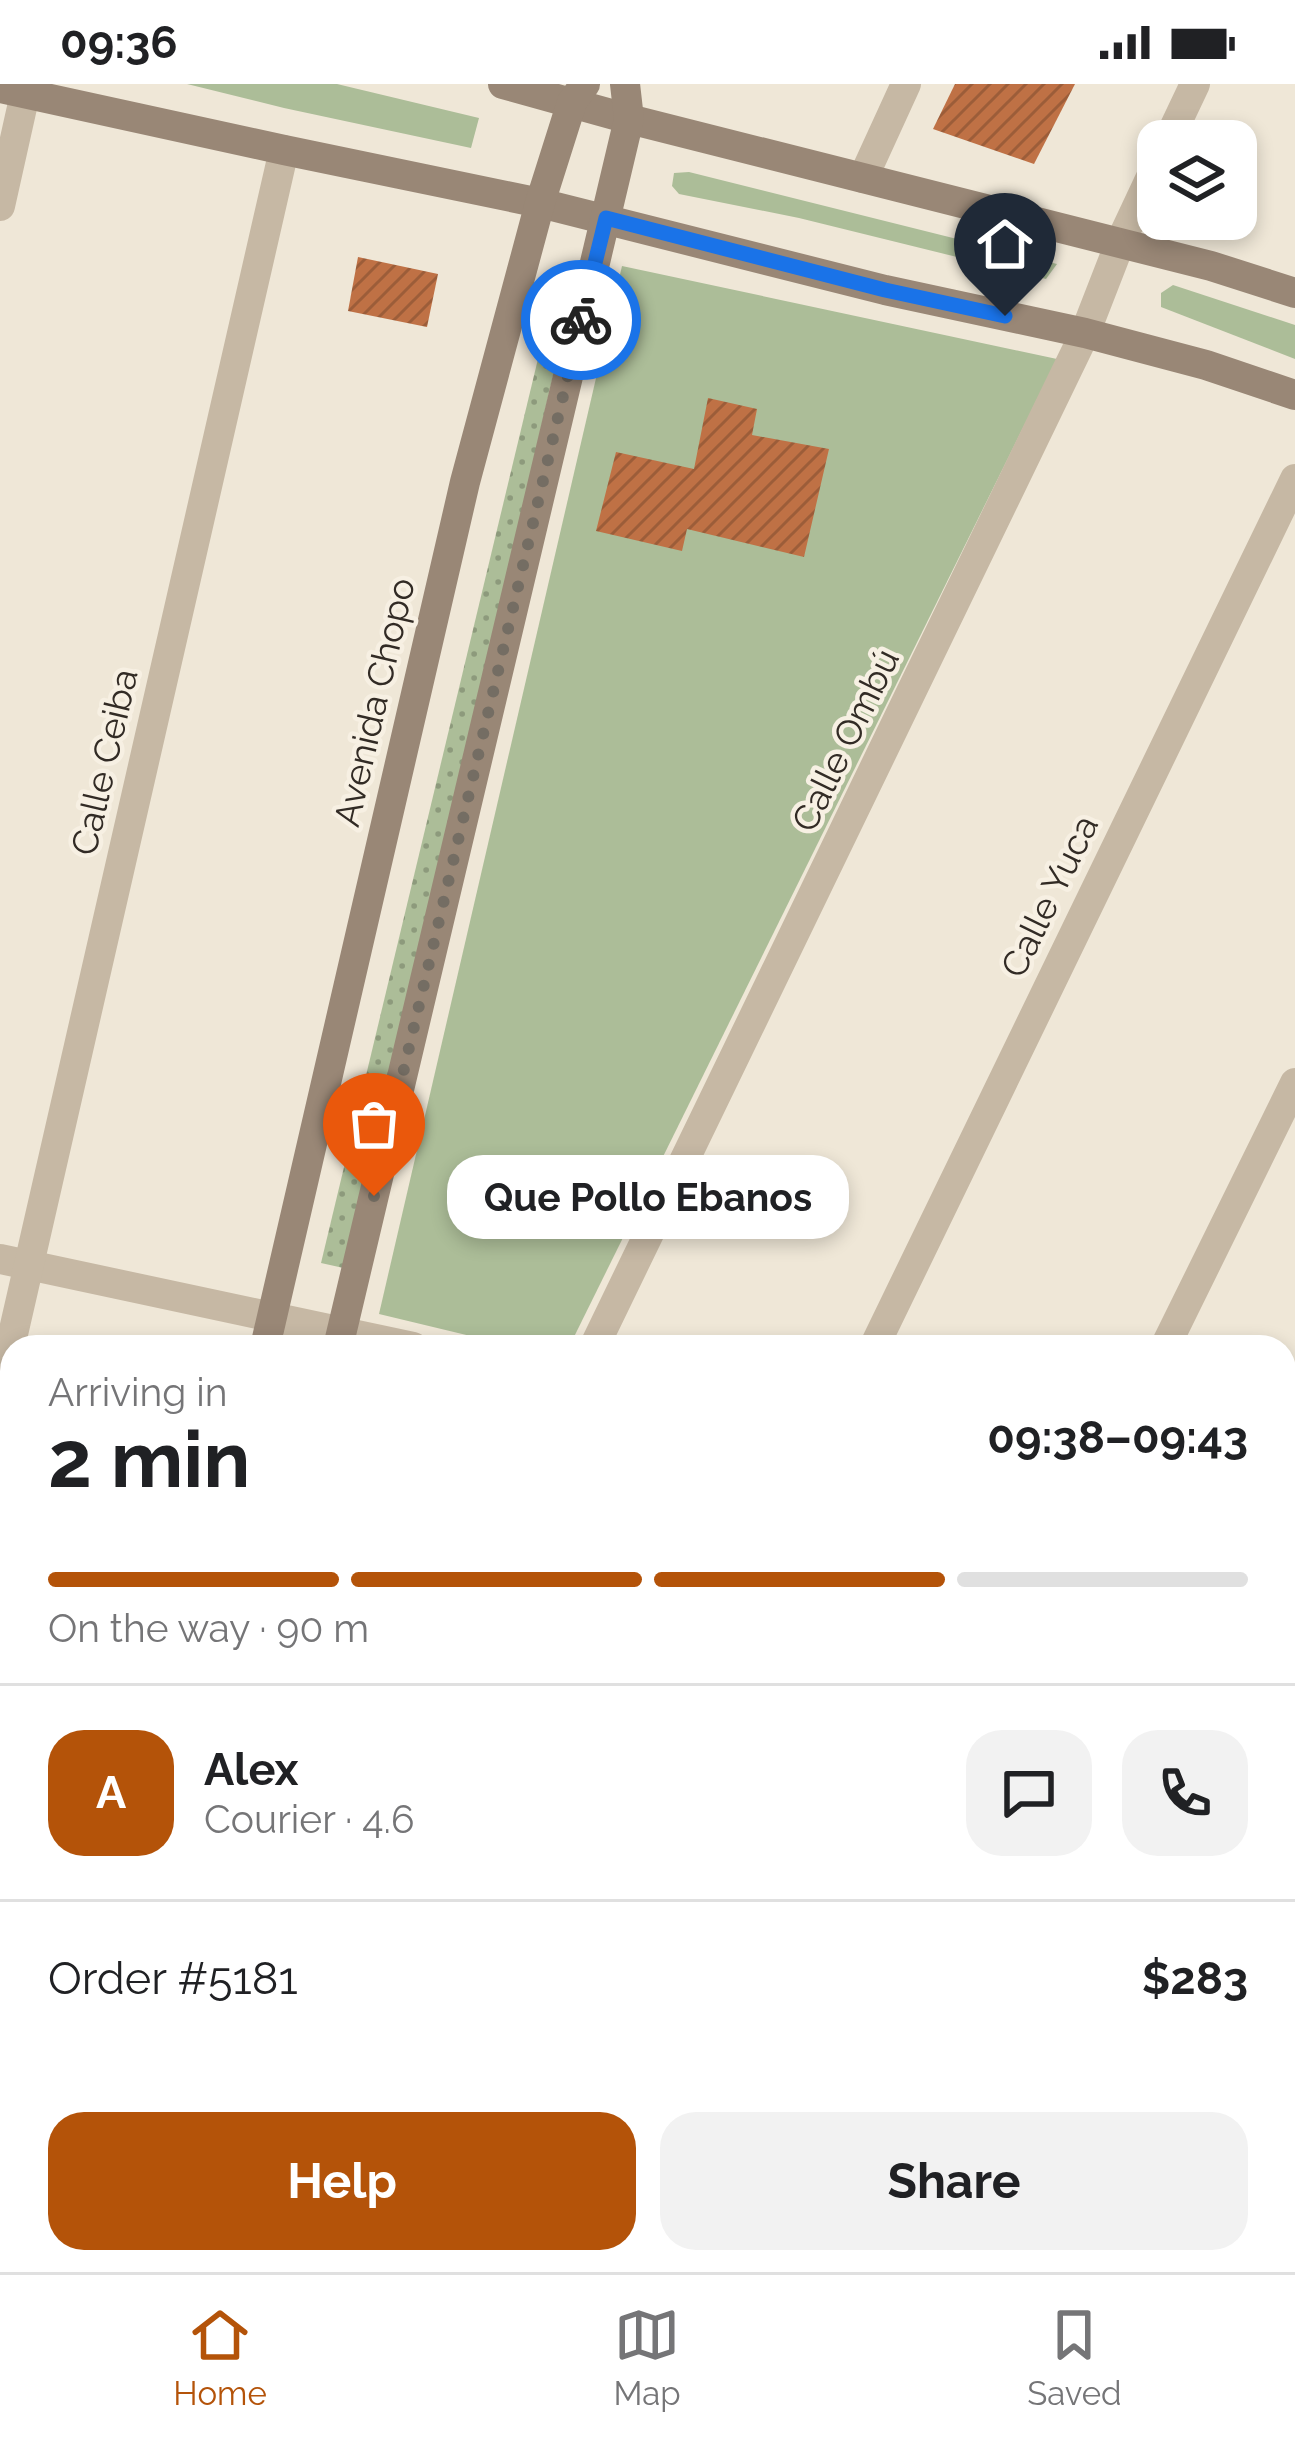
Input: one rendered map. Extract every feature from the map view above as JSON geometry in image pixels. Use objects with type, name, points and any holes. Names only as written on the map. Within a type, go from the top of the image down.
[{"type":"street","points":[[503,84],[579,93],[629,119],[1210,266],[1295,292]]},
{"type":"street","points":[[341,1335],[629,119],[625,84]]},
{"type":"street","points":[[863,178],[906,84]]},
{"type":"street","points":[[1178,120],[1195,84]]},
{"type":"street","points":[[0,206],[13,91],[606,218],[885,290],[1085,333],[1295,395]]},
{"type":"street","name":"Avenida Chopo","points":[[269,1332],[465,482],[539,203],[579,93]]},
{"type":"street","name":"Calle Ceiba","points":[[6,1335],[14,1262],[284,151]]},
{"type":"street","name":"Calle Ombú","points":[[600,1335],[1085,333],[1137,207]]},
{"type":"street","name":"Calle Yuca","points":[[880,1335],[1295,479]]},
{"type":"street","points":[[1172,1335],[1295,1083]]},
{"type":"street","points":[[14,1262],[269,1332],[299,1335]]},
{"type":"green space","points":[[187,84],[337,84],[479,118],[471,148]]},
{"type":"green space","points":[[689,172],[1057,264],[1046,279],[799,218],[679,194],[672,186],[674,173]]},
{"type":"green space","points":[[622,266],[1057,359],[575,1335],[466,1335],[379,1314]]},
{"type":"green space","points":[[1173,285],[1295,325],[1295,359],[1161,307],[1161,293]]},
{"type":"green space","points":[[555,288],[572,293],[348,1269],[321,1263]]},
{"type":"building","points":[[955,84],[1075,84],[1034,164],[933,129]]},
{"type":"building","points":[[358,257],[438,274],[427,327],[348,311]]},
{"type":"building","points":[[708,398],[757,409],[752,435],[829,449],[804,557],[687,529],[682,551],[596,531],[616,452],[694,469]]},
{"type":"way so far","points":[[374,1196],[581,320]]},
{"type":"place","name":"Que Pollo Ebanos","points":[[374,1196]]},
{"type":"route","points":[[581,320],[606,218],[1005,316]]}]
